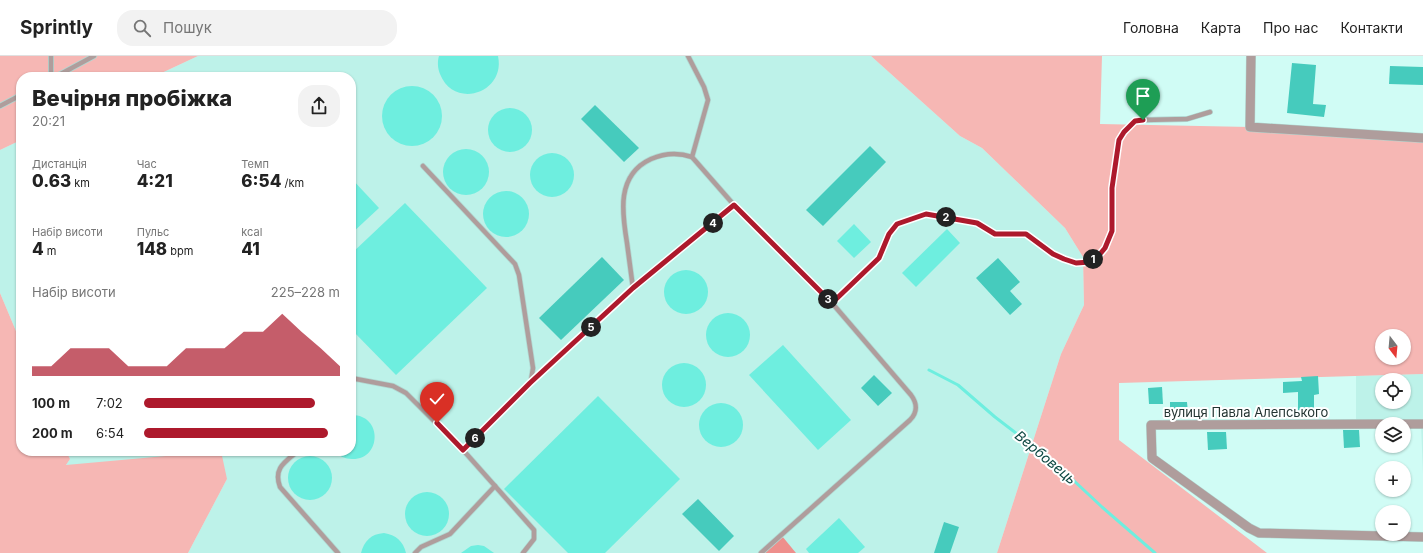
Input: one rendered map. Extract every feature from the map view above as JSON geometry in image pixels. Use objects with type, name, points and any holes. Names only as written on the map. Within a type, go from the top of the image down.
[{"type":"street","points":[[1251,56],[1250,127],[1423,138]]},
{"type":"street","name":"вулиця Павла Алепського","points":[[1375,424],[1151,425],[1152,458],[1249,528],[1259,533],[1423,537]]},
{"type":"street","points":[[1411,424],[1423,424]]},
{"type":"lane","points":[[51,56],[51,72]]},
{"type":"lane","points":[[64,72],[94,56]]},
{"type":"lane","points":[[688,56],[704,87],[708,100],[692,157]]},
{"type":"lane","points":[[0,106],[16,98]]},
{"type":"lane","points":[[832,303],[879,258],[889,234],[897,224],[926,214],[977,223],[995,234],[1026,234],[1053,254],[1064,259],[1076,263],[1090,262],[1105,248],[1112,231],[1112,188],[1119,140],[1124,132],[1135,121],[1187,119],[1210,112]]},
{"type":"lane","points":[[633,288],[623,211],[624,195],[630,177],[638,167],[661,155],[676,153],[692,157],[734,205],[832,303],[911,395],[915,403],[916,413],[910,420],[761,553]]},
{"type":"lane","points":[[422,166],[515,264],[519,275],[533,368],[530,383]]},
{"type":"lane","points":[[463,450],[530,383],[633,288],[734,205]]},
{"type":"lane","points":[[356,379],[393,386],[406,392],[463,450],[534,530],[534,539],[524,553]]},
{"type":"lane","points":[[292,456],[279,468],[277,476],[280,487],[338,553]]},
{"type":"lane","points":[[415,553],[421,547],[450,534],[495,486]]},
{"type":"shaded area","points":[[0,56],[198,56],[164,72],[16,72],[16,142],[0,150]]},
{"type":"shaded area","points":[[198,56],[871,56],[960,136],[982,148],[1065,228],[1083,257],[1084,305],[1061,354],[997,553],[188,553],[227,479],[66,465],[70,459],[68,456],[356,456],[356,72],[164,72]]},
{"type":"shaded area","points":[[871,56],[1102,56],[1100,124],[1250,127],[1423,138],[1423,374],[1375,373],[1375,375],[1119,383],[1119,440],[1267,553],[997,553],[1061,354],[1084,305],[1083,257],[1065,228],[982,148],[960,136]]},
{"type":"shaded area","points":[[16,142],[16,331],[0,293],[0,150]]},
{"type":"shaded area","points":[[0,293],[16,331],[16,456],[68,456],[70,459],[66,465],[166,456],[222,456],[227,479],[188,553],[0,553]]},
{"type":"shaded area","points":[[1411,374],[1423,374],[1423,474],[1421,424],[1411,424],[1411,417],[1375,417],[1375,424],[1356,424],[1356,376],[1375,375],[1375,409],[1411,409]]},
{"type":"shaded area","points":[[782,536],[796,553],[761,553]]},
{"type":"water","points":[[439,56],[498,56],[498,69],[494,79],[487,87],[477,92],[467,94],[456,92],[447,85],[440,74],[438,63]]},
{"type":"water","points":[[406,86],[418,86],[429,91],[437,99],[442,110],[440,128],[429,141],[418,146],[406,146],[395,141],[387,133],[382,122],[382,110],[387,99],[395,91]]},
{"type":"water","points":[[506,108],[514,108],[519,109],[526,114],[531,121],[531,139],[526,146],[519,151],[506,152],[498,149],[491,142],[488,134],[488,126],[491,118],[498,111]]},
{"type":"water","points":[[466,149],[479,153],[485,159],[489,172],[485,185],[479,191],[466,195],[453,191],[447,185],[443,172],[447,159],[453,153]]},
{"type":"water","points":[[548,153],[556,153],[561,154],[568,159],[573,166],[573,184],[568,191],[561,196],[548,197],[540,194],[533,187],[530,179],[530,171],[533,163],[540,156]]},
{"type":"water","points":[[356,183],[379,208],[356,229]]},
{"type":"water","points":[[506,191],[519,195],[525,201],[529,214],[525,227],[519,233],[506,237],[493,233],[487,227],[483,214],[487,201],[493,195]]},
{"type":"water","points":[[405,203],[487,288],[396,375],[356,334],[356,249]]},
{"type":"water","points":[[854,224],[871,242],[854,258],[837,241]]},
{"type":"water","points":[[947,229],[960,243],[916,287],[902,273]]},
{"type":"water","points":[[682,270],[690,270],[695,271],[702,276],[707,283],[707,301],[702,308],[695,313],[682,314],[674,311],[667,304],[664,296],[664,288],[667,280],[674,273]]},
{"type":"water","points":[[724,313],[732,313],[737,314],[744,319],[749,326],[749,344],[744,351],[737,356],[724,357],[716,354],[709,347],[706,339],[706,331],[709,323],[716,316]]},
{"type":"water","points":[[783,345],[851,420],[818,450],[749,375]]},
{"type":"water","points":[[680,363],[688,363],[693,364],[700,369],[705,376],[705,394],[700,401],[693,406],[680,407],[672,404],[665,397],[662,389],[662,381],[665,373],[672,366]]},
{"type":"water","points":[[598,396],[680,479],[605,553],[568,553],[504,489]]},
{"type":"water","points":[[717,403],[725,403],[730,404],[737,409],[742,416],[742,434],[737,441],[730,446],[717,447],[709,444],[702,437],[699,429],[699,421],[702,413],[709,406]]},
{"type":"water","points":[[356,416],[361,417],[369,422],[373,429],[375,437],[373,445],[369,452],[362,457],[352,459],[341,456],[356,456]]},
{"type":"water","points":[[306,456],[314,456],[319,457],[326,462],[331,469],[331,487],[326,494],[319,499],[306,500],[298,497],[291,490],[288,482],[288,474],[291,466],[298,459]]},
{"type":"water","points":[[423,492],[431,492],[436,493],[443,498],[448,505],[448,523],[443,530],[436,535],[423,536],[415,533],[408,526],[405,518],[405,510],[408,502],[415,495]]},
{"type":"water","points":[[839,518],[865,547],[858,553],[809,553],[806,549]]},
{"type":"water","points":[[384,533],[392,535],[398,539],[403,545],[406,553],[361,553],[364,545],[369,539],[375,535]]},
{"type":"water","points":[[471,546],[484,546],[494,553],[461,553]]},
{"type":"building","points":[[1292,63],[1316,65],[1313,104],[1326,105],[1324,117],[1287,113]]},
{"type":"building","points":[[1390,66],[1423,67],[1423,85],[1389,84]]},
{"type":"building","points":[[595,105],[639,148],[624,162],[581,119]]},
{"type":"building","points":[[870,146],[886,162],[823,226],[806,210]]},
{"type":"building","points":[[602,257],[624,280],[561,340],[539,318]]},
{"type":"building","points":[[998,258],[1020,282],[1010,291],[1022,304],[1010,315],[976,278]]},
{"type":"building","points":[[874,375],[892,393],[878,406],[861,388]]},
{"type":"building","points":[[1318,376],[1319,394],[1314,395],[1314,411],[1298,411],[1298,392],[1283,393],[1283,382],[1302,381],[1301,377]]},
{"type":"building","points":[[1162,387],[1163,404],[1149,404],[1148,388]]},
{"type":"building","points":[[1170,402],[1187,402],[1188,413],[1170,413]]},
{"type":"building","points":[[1343,430],[1359,430],[1360,447],[1344,448]]},
{"type":"building","points":[[1207,432],[1226,432],[1227,449],[1208,450]]},
{"type":"building","points":[[698,499],[734,536],[719,551],[682,514]]},
{"type":"building","points":[[944,522],[959,527],[950,553],[934,553]]},
{"type":"waterway","name":"Вербовець","points":[[929,370],[958,385],[995,417],[1056,464],[1102,507],[1155,553]]},
{"type":"route","points":[[437,423],[463,450],[530,383],[633,288],[734,205],[832,303],[879,258],[889,234],[897,224],[926,214],[977,223],[995,234],[1026,234],[1053,254],[1064,259],[1076,263],[1090,262],[1100,254],[1110,240],[1113,222],[1112,188],[1119,140],[1124,132],[1135,121],[1143,120]]}]
